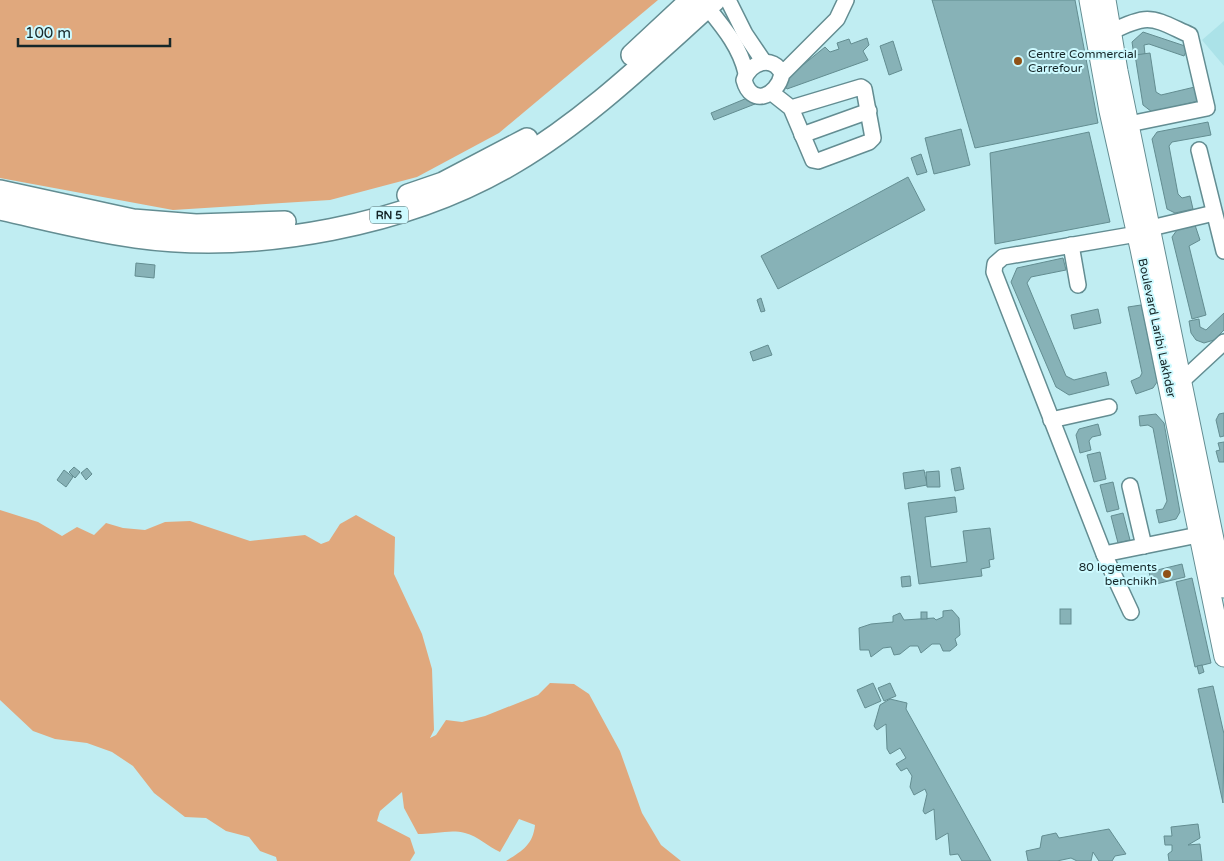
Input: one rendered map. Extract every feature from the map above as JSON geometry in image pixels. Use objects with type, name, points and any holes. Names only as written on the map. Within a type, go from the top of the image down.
[{"type":"highway","name":"RN 5","points":[[0,191],[132,220],[196,225],[300,221],[376,204],[443,183],[526,139],[566,112],[704,2]]},
{"type":"highway","name":"RN 5","points":[[0,209],[137,237],[209,241],[281,237],[360,224],[396,214],[441,199],[479,182],[517,161],[578,119],[704,2]]},
{"type":"main road","name":"Boulevard Laribi Lakhder","points":[[1089,0],[1109,111],[1144,231],[1213,548],[1224,588]]},
{"type":"main road","name":"Boulevard Laribi Lakhder","points":[[1106,0],[1129,124],[1144,231]]},
{"type":"main road","name":"Boulevard Laribi Lakhder","points":[[1213,548],[1224,657]]},
{"type":"street","points":[[728,0],[745,34],[764,62]]},
{"type":"street","points":[[704,2],[730,36],[742,58],[746,73],[744,80],[749,91],[760,96],[772,93],[780,83],[782,74],[837,19],[846,0]]},
{"type":"street","points":[[1111,32],[1135,20],[1148,18],[1190,35],[1207,108],[1129,124]]},
{"type":"street","points":[[746,73],[756,64],[771,62],[777,66],[782,74]]},
{"type":"street","points":[[772,93],[791,108],[811,158],[818,161],[868,142],[873,138],[864,89],[857,86],[791,108]]},
{"type":"street","points":[[802,135],[869,111]]},
{"type":"street","points":[[1199,150],[1224,251]]},
{"type":"street","points":[[1131,612],[1104,554],[1051,420],[994,272],[995,264],[1002,258],[1144,231],[1214,213]]},
{"type":"street","points":[[1071,245],[1078,285]]},
{"type":"street","points":[[1179,387],[1224,342]]},
{"type":"street","points":[[1179,387],[1224,354]]},
{"type":"street","points":[[1051,420],[1109,407]]},
{"type":"street","points":[[1130,486],[1144,546]]},
{"type":"street","points":[[1104,554],[1144,546],[1213,548]]},
{"type":"shaded area","points":[[0,0],[658,0],[499,133],[417,177],[330,200],[173,210],[0,178]]},
{"type":"shaded area","points":[[1224,21],[1224,66],[1202,40]]},
{"type":"shaded area","points":[[0,510],[38,522],[62,536],[77,527],[94,535],[106,523],[123,528],[145,530],[165,522],[190,521],[250,541],[305,535],[321,544],[329,541],[340,524],[356,515],[395,537],[394,574],[422,634],[432,669],[434,730],[430,738],[436,735],[446,720],[462,722],[485,716],[538,695],[550,683],[574,684],[589,694],[620,751],[642,813],[661,845],[681,861],[506,861],[526,847],[532,838],[535,825],[519,819],[500,852],[465,833],[418,834],[404,808],[402,792],[380,811],[377,821],[410,838],[415,853],[410,861],[277,861],[276,857],[260,851],[249,837],[226,831],[206,818],[185,817],[154,793],[133,766],[112,752],[87,743],[55,739],[33,731],[0,700]]},
{"type":"building","name":"Centre Commercial Carrefour","points":[[932,0],[1075,0],[1098,123],[975,148]]},
{"type":"building","points":[[1143,32],[1188,47],[1184,56],[1149,44],[1144,45],[1145,54],[1134,56],[1132,42]]},
{"type":"building","points":[[867,38],[869,45],[863,51],[868,60],[787,89],[782,82],[825,47],[830,52],[839,49],[837,43],[849,39],[851,44]]},
{"type":"building","points":[[893,41],[902,70],[889,75],[880,46]]},
{"type":"building","points":[[1150,53],[1156,92],[1161,95],[1199,86],[1203,100],[1152,112],[1143,105],[1135,55]]},
{"type":"building","points":[[752,96],[755,104],[714,120],[711,113]]},
{"type":"building","points":[[1208,122],[1211,135],[1172,142],[1169,146],[1178,194],[1182,198],[1190,196],[1193,209],[1175,213],[1167,209],[1152,139],[1157,132]]},
{"type":"building","points":[[961,129],[970,165],[934,174],[925,138]]},
{"type":"building","points":[[1089,132],[1110,222],[995,244],[990,153]]},
{"type":"building","points":[[921,154],[927,172],[917,175],[911,158]]},
{"type":"building","points":[[908,177],[925,210],[778,289],[761,256]]},
{"type":"building","points":[[1195,225],[1200,240],[1189,246],[1206,315],[1192,319],[1172,237],[1177,230]]},
{"type":"building","points":[[1063,258],[1066,270],[1031,277],[1027,283],[1066,376],[1074,380],[1106,372],[1109,385],[1069,395],[1056,387],[1011,282],[1017,268]]},
{"type":"building","points":[[136,263],[155,265],[154,278],[135,276]]},
{"type":"building","points":[[761,298],[765,311],[761,312],[757,300]]},
{"type":"building","points":[[1141,305],[1157,382],[1153,388],[1136,394],[1131,381],[1140,377],[1142,373],[1128,307]]},
{"type":"building","points":[[1098,309],[1101,323],[1074,329],[1071,315]]},
{"type":"building","points":[[1224,313],[1224,330],[1214,340],[1204,343],[1196,340],[1191,333],[1189,321],[1199,319],[1200,327],[1206,330]]},
{"type":"building","points":[[768,345],[772,355],[753,361],[750,352]]},
{"type":"building","points":[[1224,413],[1224,436],[1220,437],[1216,420],[1219,414]]},
{"type":"building","points":[[1156,414],[1164,423],[1180,512],[1176,519],[1159,523],[1156,510],[1163,509],[1167,501],[1153,428],[1148,425],[1140,426],[1139,416]]},
{"type":"building","points":[[1098,424],[1101,435],[1092,437],[1089,441],[1091,450],[1080,453],[1076,435],[1079,429]]},
{"type":"building","points":[[1224,442],[1224,462],[1219,462],[1216,451],[1220,450],[1218,443]]},
{"type":"building","points":[[1100,452],[1106,479],[1094,482],[1087,455]]},
{"type":"building","points":[[74,467],[80,472],[75,478],[69,472]]},
{"type":"building","points":[[960,467],[964,489],[955,491],[951,469]]},
{"type":"building","points":[[87,468],[92,474],[86,480],[81,473]]},
{"type":"building","points":[[64,470],[73,477],[66,487],[57,480]]},
{"type":"building","points":[[924,470],[927,485],[905,489],[903,473]]},
{"type":"building","points":[[939,471],[940,487],[927,487],[926,472]]},
{"type":"building","points":[[1113,482],[1119,509],[1107,512],[1100,485]]},
{"type":"building","points":[[955,497],[957,512],[925,517],[931,567],[967,562],[963,531],[990,528],[994,559],[989,560],[990,567],[981,569],[982,576],[919,584],[908,503]]},
{"type":"building","points":[[1123,513],[1130,540],[1118,543],[1111,516]]},
{"type":"building","name":"80 logements benchikh","points":[[1182,564],[1185,577],[1152,585],[1149,572]]},
{"type":"building","points":[[910,576],[911,586],[902,587],[901,577]]},
{"type":"building","points":[[1192,578],[1211,663],[1195,667],[1176,582]]},
{"type":"building","points":[[1060,609],[1071,609],[1071,624],[1060,624]]},
{"type":"building","points":[[952,610],[959,618],[960,635],[955,639],[957,645],[950,651],[943,651],[940,644],[932,644],[921,653],[918,646],[910,646],[900,654],[894,655],[891,647],[883,648],[871,657],[869,650],[860,650],[859,628],[871,624],[893,622],[893,616],[900,613],[904,620],[934,618],[936,620],[943,617],[943,611]]},
{"type":"building","points":[[921,612],[927,612],[927,619],[921,619]]},
{"type":"building","points":[[1202,665],[1204,672],[1199,674],[1197,666]]},
{"type":"building","points":[[873,683],[881,701],[865,708],[857,690]]},
{"type":"building","points":[[890,683],[896,696],[884,701],[878,688]]},
{"type":"building","points":[[1213,686],[1224,734],[1223,803],[1198,689]]},
{"type":"building","points":[[890,699],[907,703],[906,709],[991,861],[962,861],[958,854],[950,855],[948,833],[936,840],[934,809],[925,814],[923,811],[927,794],[925,789],[914,795],[910,787],[912,776],[907,768],[901,771],[896,764],[906,758],[900,748],[890,754],[887,749],[886,724],[877,730],[874,726],[880,705]]},
{"type":"building","points":[[1198,824],[1200,838],[1188,845],[1200,844],[1202,861],[1169,861],[1168,854],[1172,851],[1172,845],[1165,845],[1164,836],[1172,836],[1171,827]]},
{"type":"building","points":[[1109,829],[1126,854],[1115,856],[1112,861],[1099,861],[1093,852],[1091,861],[1077,861],[1071,858],[1057,861],[1028,861],[1026,851],[1040,848],[1042,836],[1056,833],[1059,838]]},
{"type":"place","name":"Centre Commercial Carrefour","points":[[1018,61]]},
{"type":"place","name":"80 logements benchikh","points":[[1167,574]]}]
